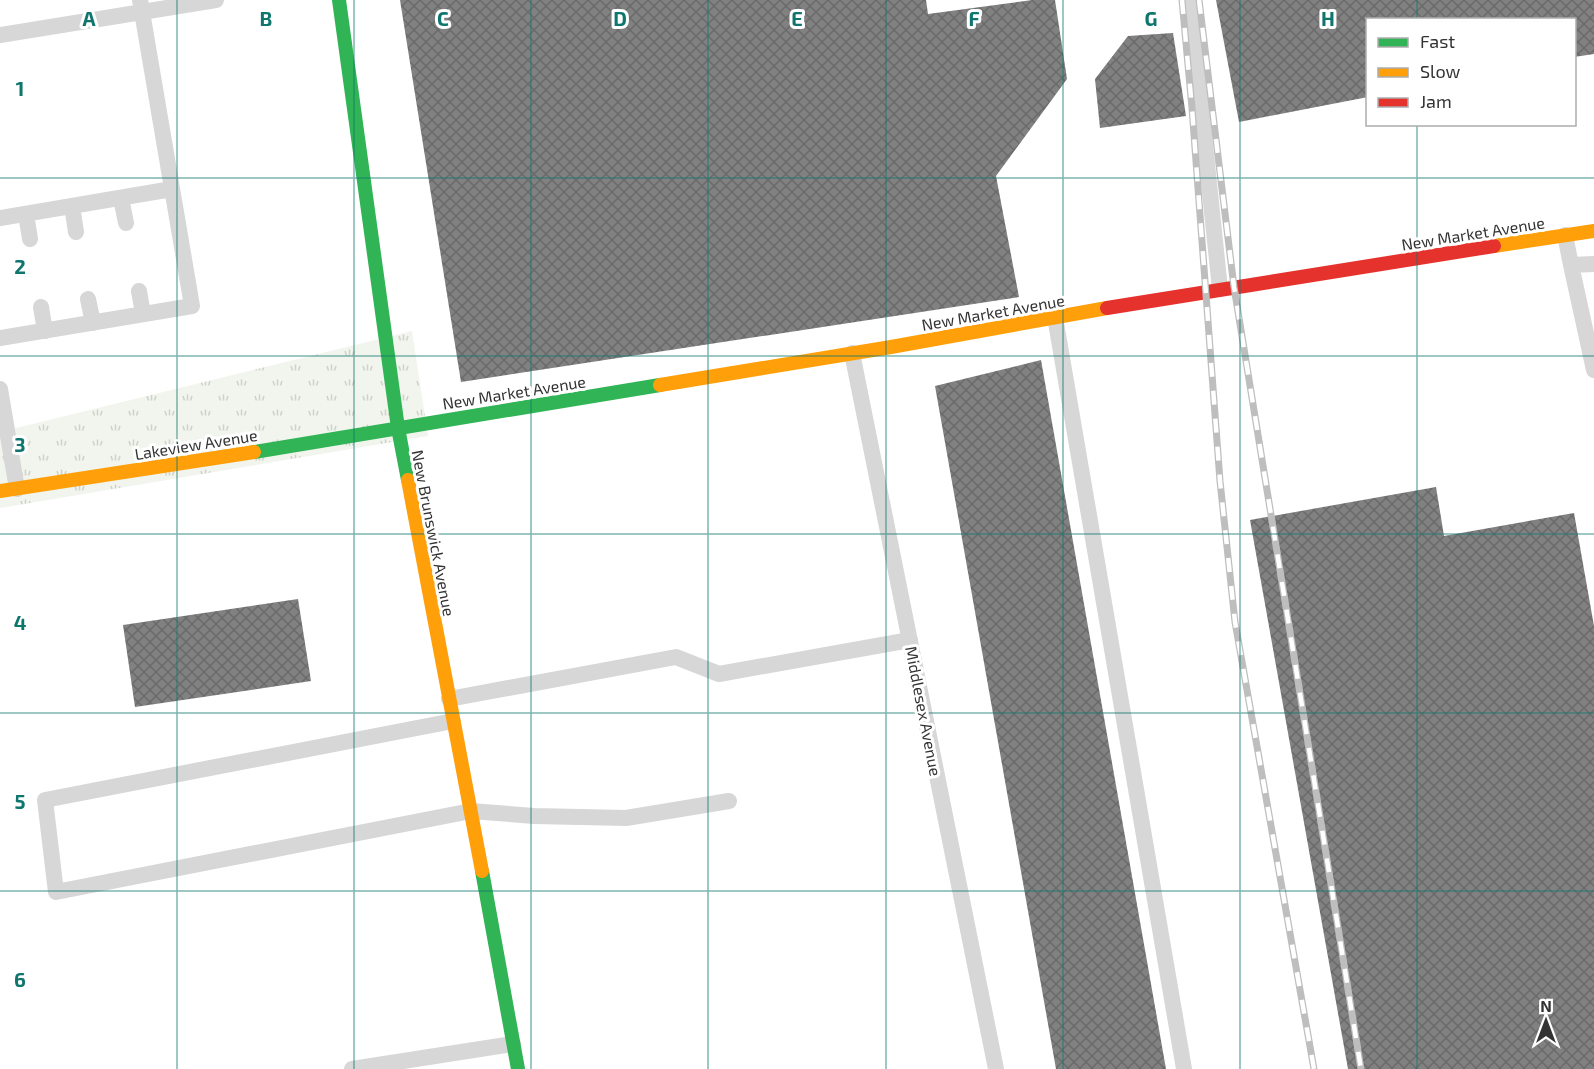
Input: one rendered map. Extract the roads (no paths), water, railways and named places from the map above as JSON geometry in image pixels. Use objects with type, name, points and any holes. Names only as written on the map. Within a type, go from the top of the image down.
[{"type":"main road","name":"New Brunswick Avenue","points":[[339,0],[398,428],[518,1069]]},
{"type":"main road","name":"New Market Avenue","points":[[398,428],[852,353],[1056,316],[1594,231]]},
{"type":"main road","name":"Lakeview Avenue","points":[[0,491],[398,428]]},
{"type":"lane","points":[[0,35],[141,6],[216,0]]},
{"type":"lane","points":[[1190,0],[1220,289]]},
{"type":"lane","points":[[0,338],[192,306],[141,6]]},
{"type":"lane","points":[[0,218],[172,189]]},
{"type":"lane","points":[[121,198],[126,223]]},
{"type":"lane","points":[[72,206],[76,232]]},
{"type":"lane","points":[[26,214],[30,238]]},
{"type":"lane","points":[[1565,235],[1594,370]]},
{"type":"lane","points":[[1571,265],[1594,264]]},
{"type":"lane","points":[[139,291],[143,314]]},
{"type":"lane","points":[[88,299],[93,323]]},
{"type":"lane","points":[[41,307],[45,331]]},
{"type":"lane","points":[[1056,316],[1184,1069]]},
{"type":"lane","name":"Middlesex Avenue","points":[[852,353],[996,1069]]},
{"type":"lane","points":[[0,389],[17,489]]},
{"type":"lane","points":[[449,699],[676,657],[719,674],[910,640]]},
{"type":"lane","points":[[453,721],[45,800],[56,892],[471,811],[534,816],[626,818],[729,801]]},
{"type":"lane","points":[[352,1069],[513,1044]]},
{"type":"railway","points":[[1182,0],[1220,481],[1235,622],[1314,1069]]},
{"type":"railway","points":[[1199,0],[1234,287],[1361,1069]]}]
